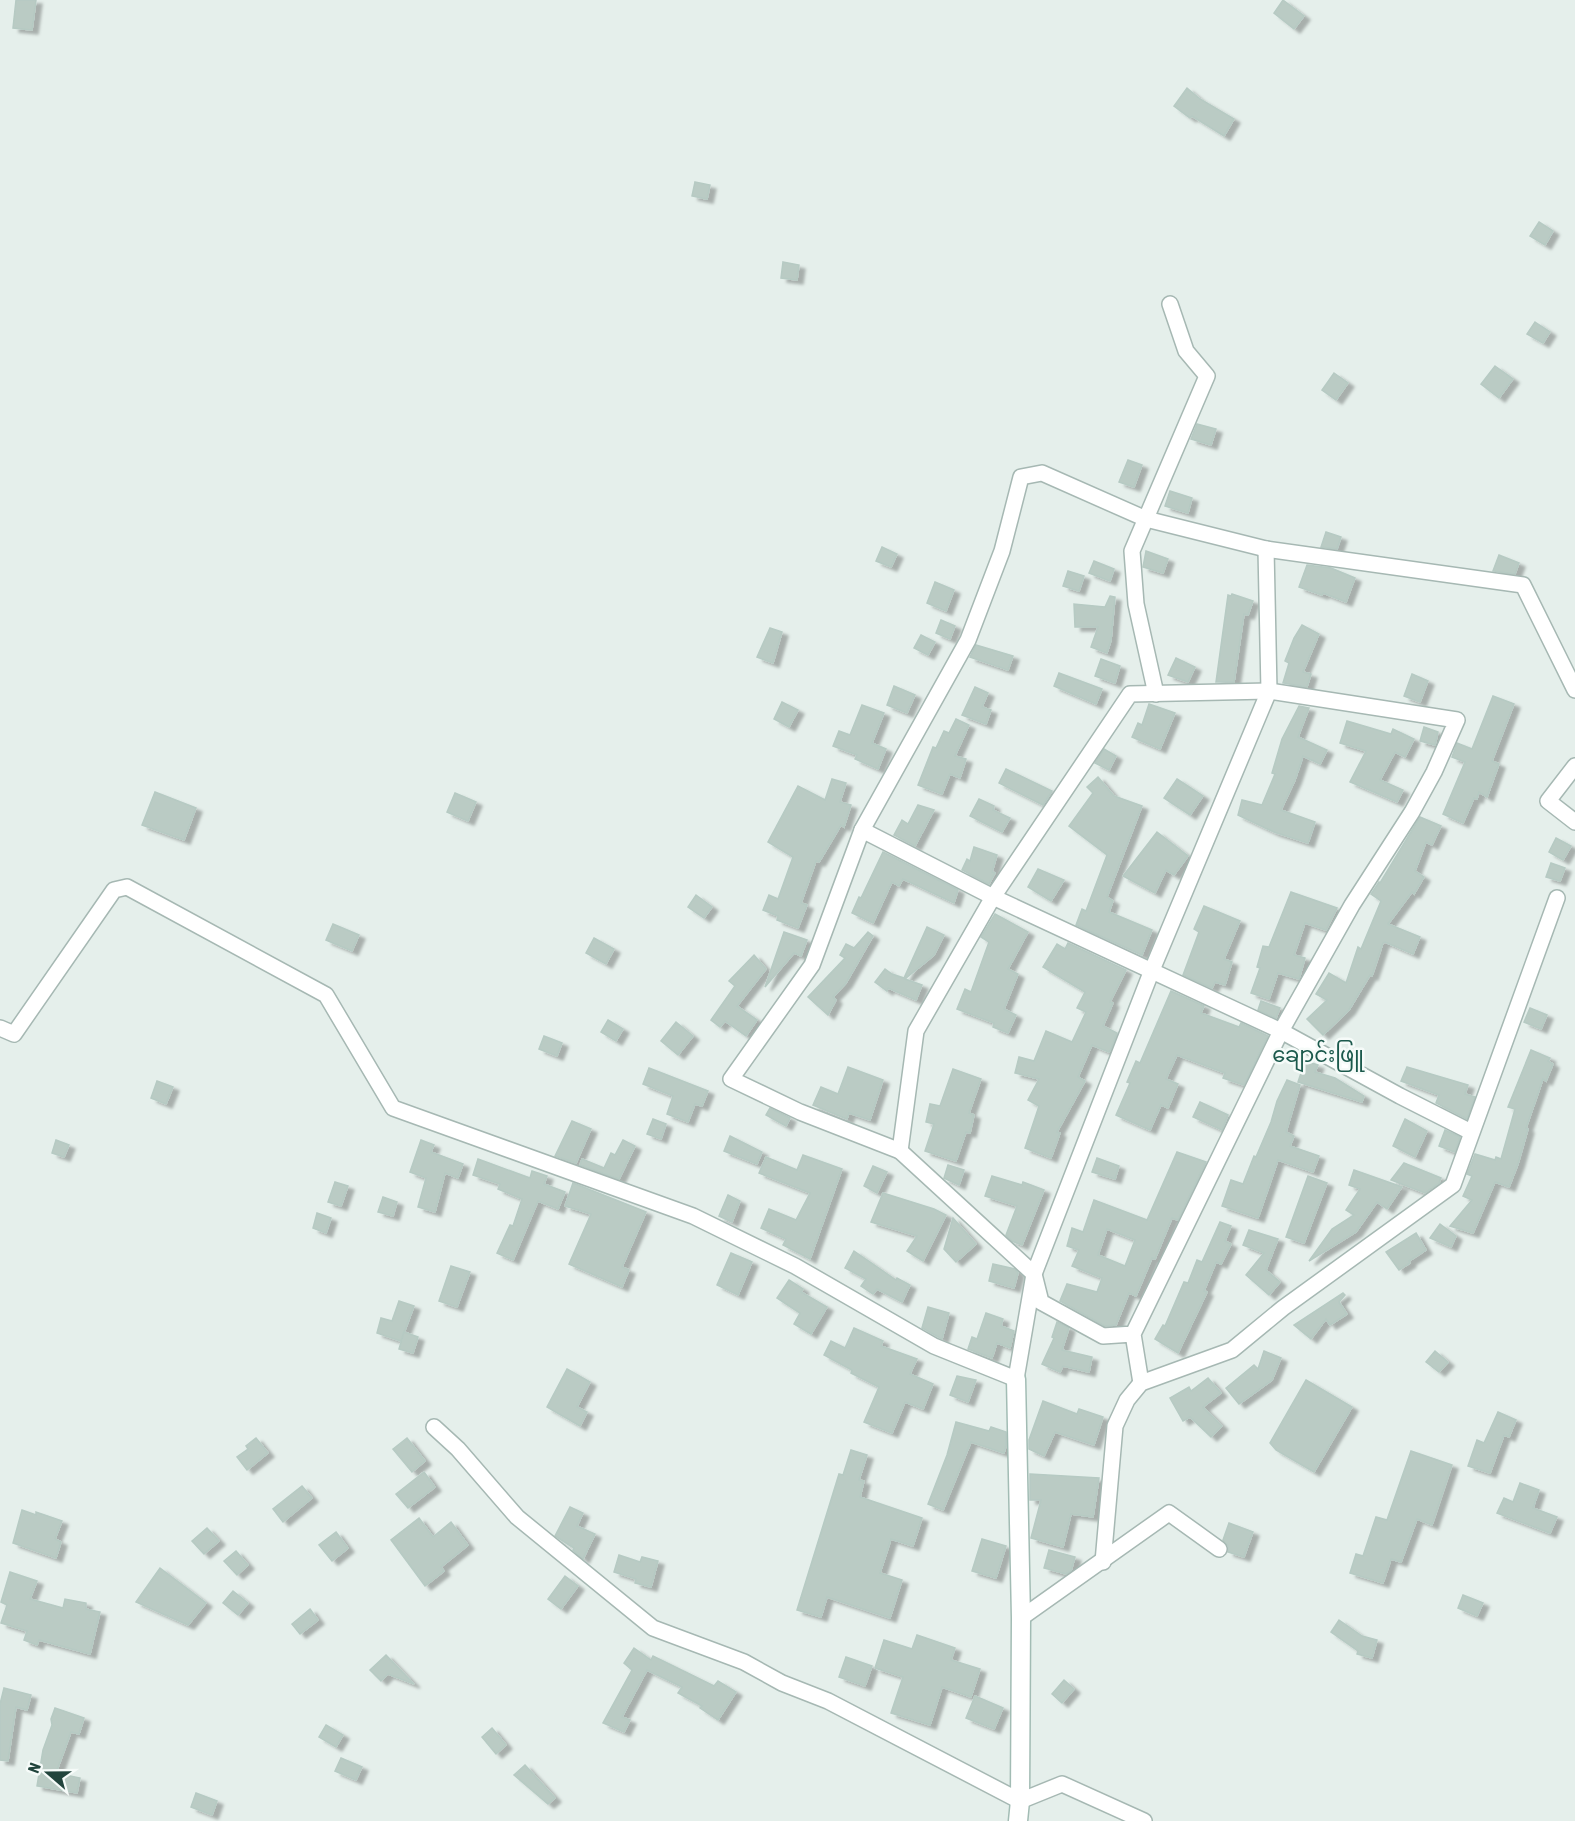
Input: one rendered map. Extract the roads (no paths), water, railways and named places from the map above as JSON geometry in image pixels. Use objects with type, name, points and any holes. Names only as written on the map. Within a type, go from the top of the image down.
[{"type":"street","points":[[1156,694],[1136,604],[1132,552],[1207,376],[1186,351],[1170,304]]},
{"type":"street","points":[[1133,1334],[1103,1336],[1041,1302],[1034,1274],[900,1151],[800,1112],[731,1079],[812,965],[862,830],[968,640],[1002,551],[1021,477],[1042,473],[1146,519],[1266,549],[1523,585],[1575,690]]},
{"type":"street","points":[[1018,1821],[1021,1618],[1016,1379],[1034,1274],[1152,970],[1269,691],[1266,549]]},
{"type":"street","points":[[900,1151],[916,1031],[993,897],[1130,694],[1269,691],[1456,720],[1434,772],[1412,812],[1353,905],[1281,1031],[1133,1334],[1141,1383]]},
{"type":"street","points":[[1575,766],[1548,801],[1575,822]]},
{"type":"street","points":[[862,830],[993,897],[1281,1031],[1471,1132]]},
{"type":"street","points":[[0,1028],[14,1034],[114,890],[127,887],[326,995],[393,1108],[693,1216],[795,1266],[934,1346],[1016,1379]]},
{"type":"street","points":[[1102,1562],[1115,1426],[1127,1400],[1141,1383],[1232,1350],[1283,1308],[1453,1185],[1557,898]]},
{"type":"street","points":[[434,1427],[458,1449],[517,1517],[653,1628],[744,1662],[783,1683],[828,1701],[1020,1801],[1062,1784],[1144,1821]]},
{"type":"street","points":[[1021,1618],[1169,1513],[1219,1549]]},
{"type":"district","name":"ချောင်းဖြူ","points":[[1318,1054]]}]
